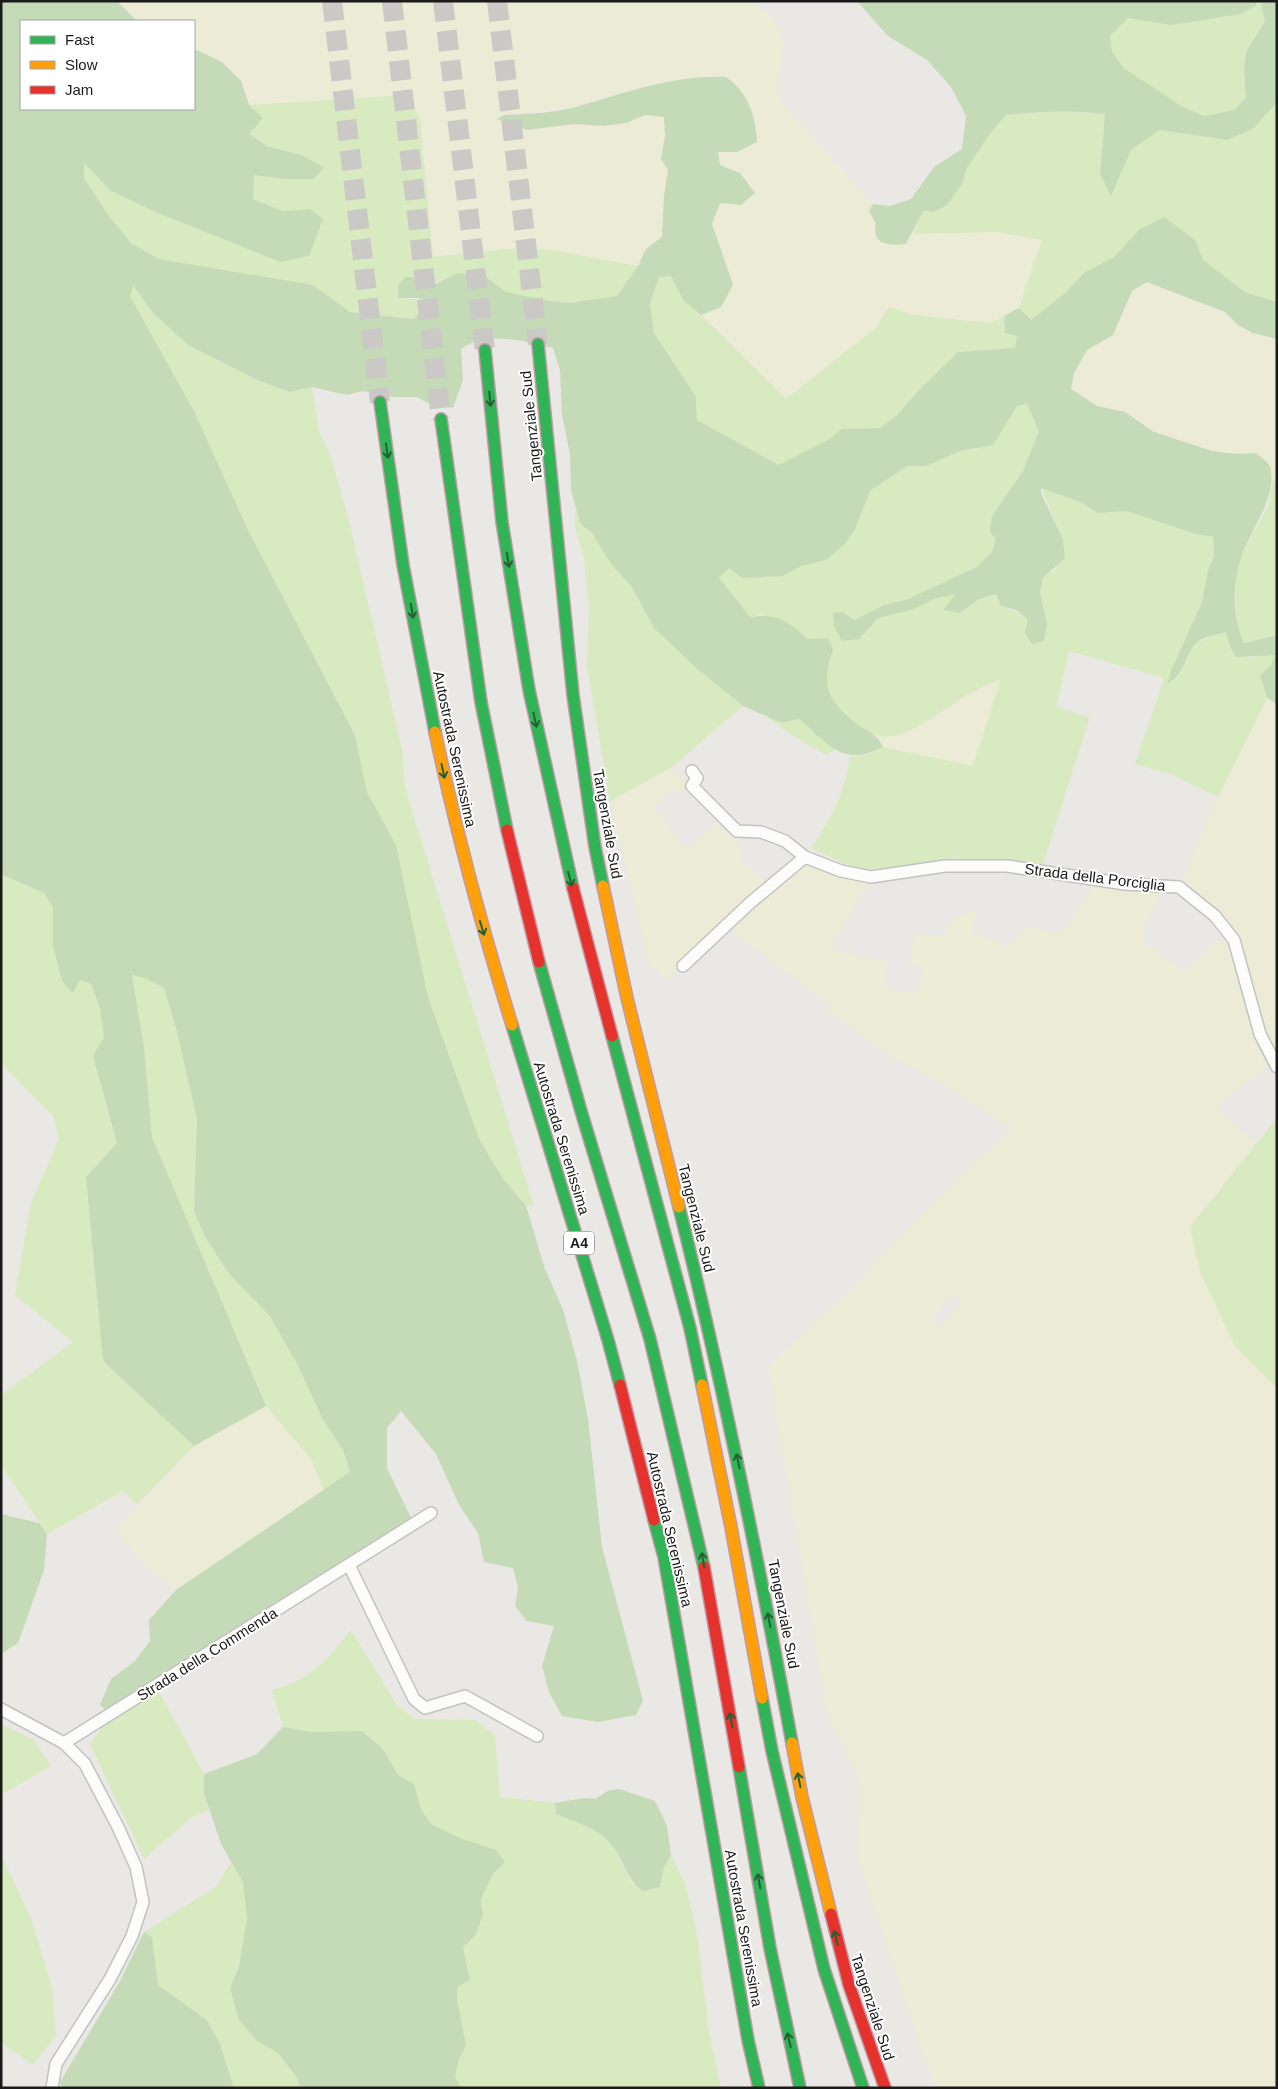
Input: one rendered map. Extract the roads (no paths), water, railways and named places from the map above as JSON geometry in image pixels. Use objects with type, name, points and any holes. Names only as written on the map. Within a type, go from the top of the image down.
[{"type":"highway","name":"Tangenziale Sud","points":[[538,344],[573,695],[594,847],[627,998],[708,1325],[753,1533],[802,1797],[849,1986],[885,2088]]},
{"type":"highway","points":[[485,350],[504,532],[529,690],[563,850],[690,1328],[731,1527],[772,1751],[824,1969],[863,2088]]},
{"type":"highway","name":"Autostrada Serenissima","points":[[380,402],[403,565],[427,696],[450,805],[478,914],[608,1340],[664,1557],[748,2040],[760,2088]]},
{"type":"highway","name":"Autostrada Serenissima","points":[[441,418],[481,702],[500,801],[524,906],[578,1102],[650,1339],[701,1551],[770,1948],[800,2088]]},
{"type":"highway","points":[[849,1986],[893,2075]]},
{"type":"street","name":"Strada della Porciglia","points":[[692,771],[698,778],[692,786],[737,831],[761,832],[785,841],[805,857],[841,871],[871,877],[945,866],[1007,866],[1125,884],[1179,888],[1215,916],[1234,940],[1260,1034],[1277,1067]]},
{"type":"street","points":[[684,966],[750,904],[805,857]]},
{"type":"street","name":"Strada della Commenda","points":[[64,1743],[431,1513]]},
{"type":"street","points":[[349,1565],[414,1699],[425,1708],[465,1696],[537,1736]]},
{"type":"street","points":[[1,1709],[64,1743],[85,1764],[118,1827],[136,1867],[143,1902],[132,1936],[110,1979],[56,2064],[52,2088]]},
{"type":"tunnel","points":[[332,1],[380,402]]},
{"type":"tunnel","points":[[392,1],[441,419]]},
{"type":"tunnel","points":[[443,1],[485,350]]},
{"type":"tunnel","points":[[497,1],[538,344]]}]
